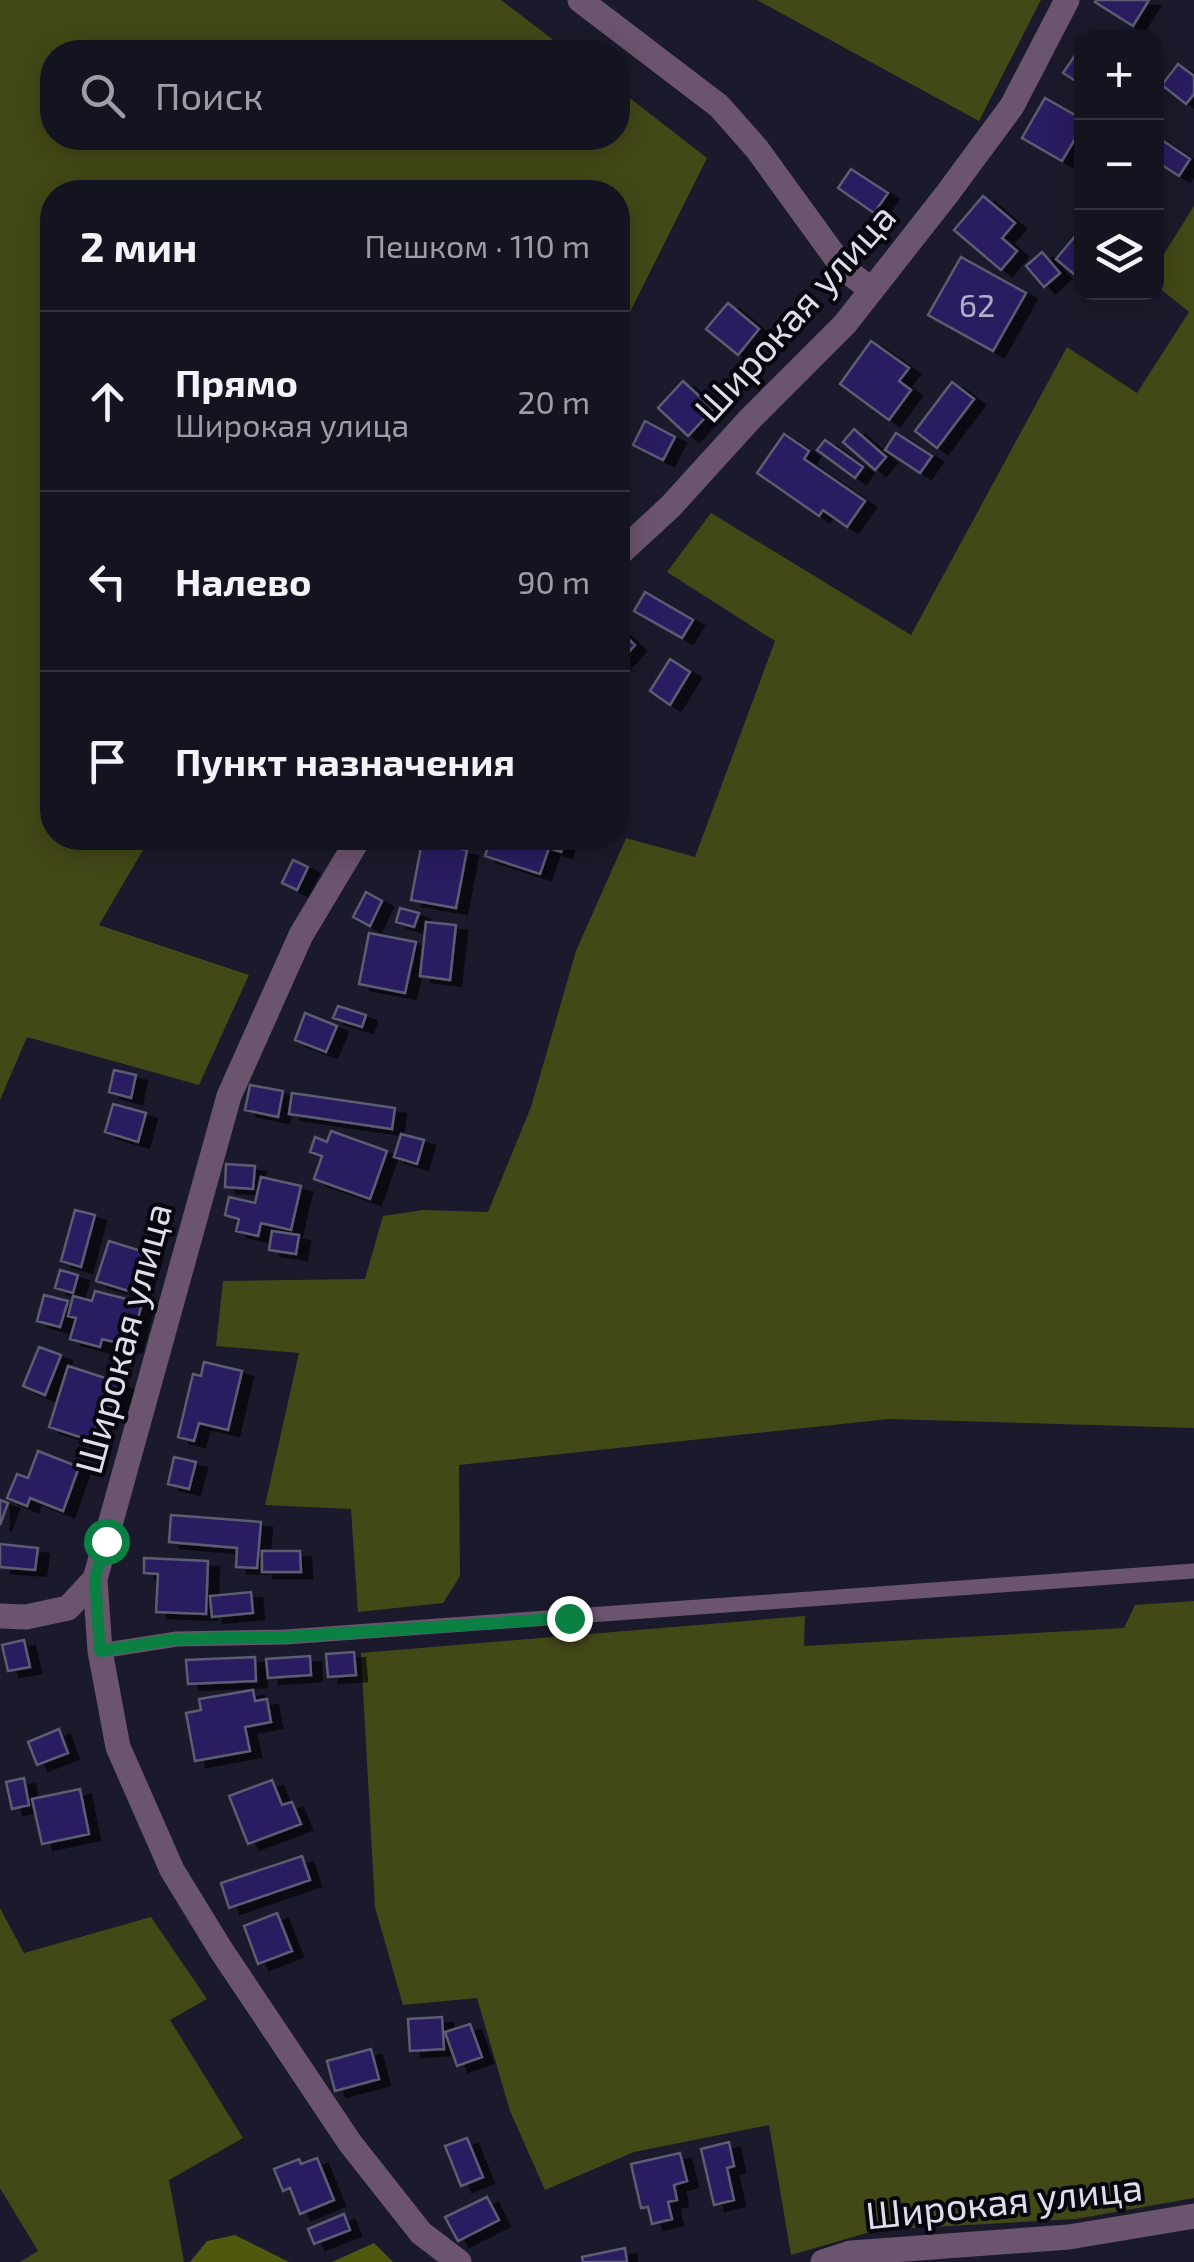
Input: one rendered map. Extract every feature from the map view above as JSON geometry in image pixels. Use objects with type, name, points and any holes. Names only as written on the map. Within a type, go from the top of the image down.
[{"type":"street","points":[[580,0],[719,106],[757,148],[844,269],[872,290]]},
{"type":"street","name":"Широкая улица","points":[[630,545],[845,324],[1012,106],[1068,0]]},
{"type":"street","name":"Широкая улица","points":[[353,850],[300,935],[228,1096],[95,1578],[100,1651],[118,1748],[172,1870],[350,2143],[421,2234],[459,2262]]},
{"type":"street","points":[[0,1616],[26,1617],[68,1608],[95,1578]]},
{"type":"street","name":"Широкая улица","points":[[824,2262],[852,2253],[1069,2236],[1194,2216]]},
{"type":"lane","points":[[100,1651],[177,1639],[380,1631],[1194,1571]]},
{"type":"green space","points":[[0,0],[501,0],[553,40],[40,40],[40,150],[630,150],[630,98],[707,158],[630,312],[630,180],[40,180],[40,850],[143,850],[99,925],[249,975],[199,1085],[27,1037],[0,1100]]},
{"type":"green space","points":[[757,0],[1041,0],[979,121]]},
{"type":"green space","points":[[1194,206],[1194,1428],[889,1419],[459,1465],[460,1576],[443,1603],[358,1612],[351,1509],[265,1505],[299,1353],[216,1346],[223,1281],[365,1279],[383,1216],[423,1210],[488,1212],[531,1107],[576,951],[621,850],[630,850],[630,839],[695,857],[775,641],[667,572],[711,513],[911,635],[1067,347],[1137,393],[1189,312],[1164,292],[1164,254]]},
{"type":"green space","points":[[1194,1601],[1194,2198],[1076,2219],[877,2230],[791,2255],[769,2125],[634,2152],[545,2190],[510,2111],[477,1998],[403,2005],[375,1907],[361,1653],[805,1616],[804,1646],[1124,1628],[1135,1605]]},
{"type":"green space","points":[[0,1908],[24,1953],[151,1917],[207,1999],[170,2020],[243,2138],[169,2180],[184,2262],[20,2262],[38,2251],[0,2188]]},
{"type":"green space","points":[[235,2235],[289,2262],[190,2262],[207,2241]]},
{"type":"green space","points":[[374,2243],[393,2262],[332,2262]]},
{"type":"building","points":[[1096,0],[1149,0],[1133,26]]},
{"type":"building","points":[[1074,57],[1074,80],[1063,73]]},
{"type":"building","points":[[1178,64],[1194,76],[1194,94],[1186,104],[1164,87]]},
{"type":"building","points":[[1045,98],[1074,114],[1074,141],[1062,161],[1022,138]]},
{"type":"building","points":[[1164,141],[1190,159],[1179,176],[1164,166]]},
{"type":"building","points":[[851,169],[888,193],[874,213],[838,188]]},
{"type":"building","points":[[983,196],[1015,223],[1002,238],[1017,251],[1001,270],[954,230]]},
{"type":"building","points":[[1074,238],[1074,274],[1056,259]]},
{"type":"building","points":[[1042,252],[1060,273],[1044,287],[1026,266]]},
{"type":"building","points":[[961,257],[1026,293],[993,351],[928,315]]},
{"type":"building","points":[[728,303],[759,329],[738,355],[706,329]]},
{"type":"building","points":[[871,341],[909,368],[899,381],[911,390],[889,420],[840,384]]},
{"type":"building","points":[[683,381],[713,409],[688,436],[658,408]]},
{"type":"building","points":[[952,382],[974,399],[937,448],[915,431]]},
{"type":"building","points":[[645,421],[675,437],[663,460],[633,445]]},
{"type":"building","points":[[854,429],[886,457],[875,470],[843,442]]},
{"type":"building","points":[[896,433],[932,456],[920,473],[885,450]]},
{"type":"building","points":[[784,434],[809,451],[804,459],[865,501],[847,527],[823,510],[819,516],[757,473]]},
{"type":"building","points":[[825,440],[863,467],[855,478],[817,450]]},
{"type":"building","points":[[645,592],[693,620],[682,638],[634,611]]},
{"type":"building","points":[[670,659],[690,672],[670,705],[650,691]]},
{"type":"building","points":[[420,850],[467,850],[456,908],[411,900]]},
{"type":"building","points":[[487,850],[548,850],[540,874],[485,856]]},
{"type":"building","points":[[293,860],[308,867],[297,890],[282,883]]},
{"type":"building","points":[[366,892],[382,901],[370,926],[353,917]]},
{"type":"building","points":[[400,908],[419,913],[414,927],[396,922]]},
{"type":"building","points":[[426,922],[456,925],[450,980],[420,976]]},
{"type":"building","points":[[369,933],[416,942],[405,993],[359,984]]},
{"type":"building","points":[[338,1006],[366,1015],[362,1027],[333,1018]]},
{"type":"building","points":[[305,1013],[337,1026],[326,1052],[295,1040]]},
{"type":"building","points":[[114,1070],[136,1075],[131,1098],[109,1092]]},
{"type":"building","points":[[250,1085],[283,1091],[278,1117],[245,1110]]},
{"type":"building","points":[[292,1093],[395,1108],[392,1129],[289,1114]]},
{"type":"building","points":[[113,1104],[146,1113],[138,1142],[105,1132]]},
{"type":"building","points":[[331,1131],[387,1151],[370,1199],[314,1179],[322,1156],[310,1152],[315,1137],[327,1142]]},
{"type":"building","points":[[401,1134],[424,1140],[417,1164],[394,1157]]},
{"type":"building","points":[[226,1164],[255,1166],[253,1189],[225,1187]]},
{"type":"building","points":[[261,1177],[301,1186],[291,1230],[261,1223],[258,1236],[236,1231],[239,1219],[225,1215],[229,1197],[255,1203]]},
{"type":"building","points":[[75,1210],[95,1215],[81,1267],[61,1261]]},
{"type":"building","points":[[272,1231],[299,1235],[296,1254],[269,1250]]},
{"type":"building","points":[[109,1241],[151,1254],[138,1294],[96,1281]]},
{"type":"building","points":[[60,1270],[78,1275],[73,1293],[55,1288]]},
{"type":"building","points":[[95,1291],[142,1303],[131,1346],[102,1339],[100,1347],[70,1339],[76,1318],[68,1316],[73,1296],[92,1301]]},
{"type":"building","points":[[44,1295],[68,1301],[60,1327],[37,1321]]},
{"type":"building","points":[[39,1347],[61,1355],[45,1395],[23,1386]]},
{"type":"building","points":[[204,1362],[242,1371],[228,1430],[199,1423],[194,1441],[178,1437],[193,1374],[201,1376]]},
{"type":"building","points":[[68,1366],[124,1384],[116,1408],[104,1404],[92,1441],[49,1427]]},
{"type":"building","points":[[38,1451],[79,1467],[63,1511],[30,1498],[27,1506],[7,1498],[17,1474],[28,1478]]},
{"type":"building","points":[[174,1457],[196,1462],[189,1489],[168,1484]]},
{"type":"building","points":[[0,1500],[8,1503],[0,1525]]},
{"type":"building","points":[[171,1515],[261,1522],[257,1568],[236,1567],[237,1548],[169,1542]]},
{"type":"building","points":[[0,1544],[38,1548],[35,1570],[0,1567]]},
{"type":"building","points":[[262,1551],[300,1551],[301,1572],[262,1572]]},
{"type":"building","points":[[144,1558],[208,1561],[206,1614],[156,1612],[158,1574],[144,1573]]},
{"type":"building","points":[[251,1592],[253,1613],[212,1617],[210,1596]]},
{"type":"building","points":[[24,1640],[30,1667],[8,1671],[2,1645]]},
{"type":"building","points":[[354,1652],[356,1675],[328,1677],[326,1654]]},
{"type":"building","points":[[310,1656],[311,1675],[268,1678],[266,1659]]},
{"type":"building","points":[[255,1657],[256,1681],[188,1684],[186,1660]]},
{"type":"building","points":[[253,1690],[255,1701],[267,1699],[271,1722],[245,1727],[250,1751],[195,1761],[186,1713],[201,1710],[199,1699]]},
{"type":"building","points":[[59,1729],[68,1753],[37,1765],[28,1742]]},
{"type":"building","points":[[24,1778],[29,1805],[12,1809],[6,1782]]},
{"type":"building","points":[[272,1780],[282,1805],[292,1802],[301,1824],[248,1844],[229,1796]]},
{"type":"building","points":[[80,1789],[89,1834],[42,1844],[32,1799]]},
{"type":"building","points":[[302,1856],[310,1880],[229,1908],[221,1883]]},
{"type":"building","points":[[277,1913],[292,1951],[258,1964],[244,1926]]},
{"type":"building","points":[[442,2017],[444,2049],[410,2051],[408,2019]]},
{"type":"building","points":[[470,2024],[482,2057],[457,2066],[445,2032]]},
{"type":"building","points":[[371,2049],[379,2079],[335,2091],[327,2061]]},
{"type":"building","points":[[467,2138],[483,2177],[461,2186],[445,2146]]},
{"type":"building","points":[[729,2142],[734,2166],[727,2168],[734,2200],[714,2205],[701,2149]]},
{"type":"building","points":[[680,2153],[687,2181],[674,2185],[677,2200],[668,2202],[672,2219],[652,2224],[648,2207],[641,2208],[631,2164]]},
{"type":"building","points":[[317,2158],[334,2200],[300,2214],[290,2188],[283,2191],[274,2169],[299,2159],[301,2164]]},
{"type":"building","points":[[487,2197],[499,2220],[458,2241],[445,2217]]},
{"type":"building","points":[[344,2214],[350,2230],[314,2244],[308,2229]]},
{"type":"building","points":[[625,2248],[627,2262],[583,2262],[582,2257]]},
{"type":"route","points":[[106,1541],[95,1578],[100,1651],[177,1639],[286,1637],[569,1618]]}]
